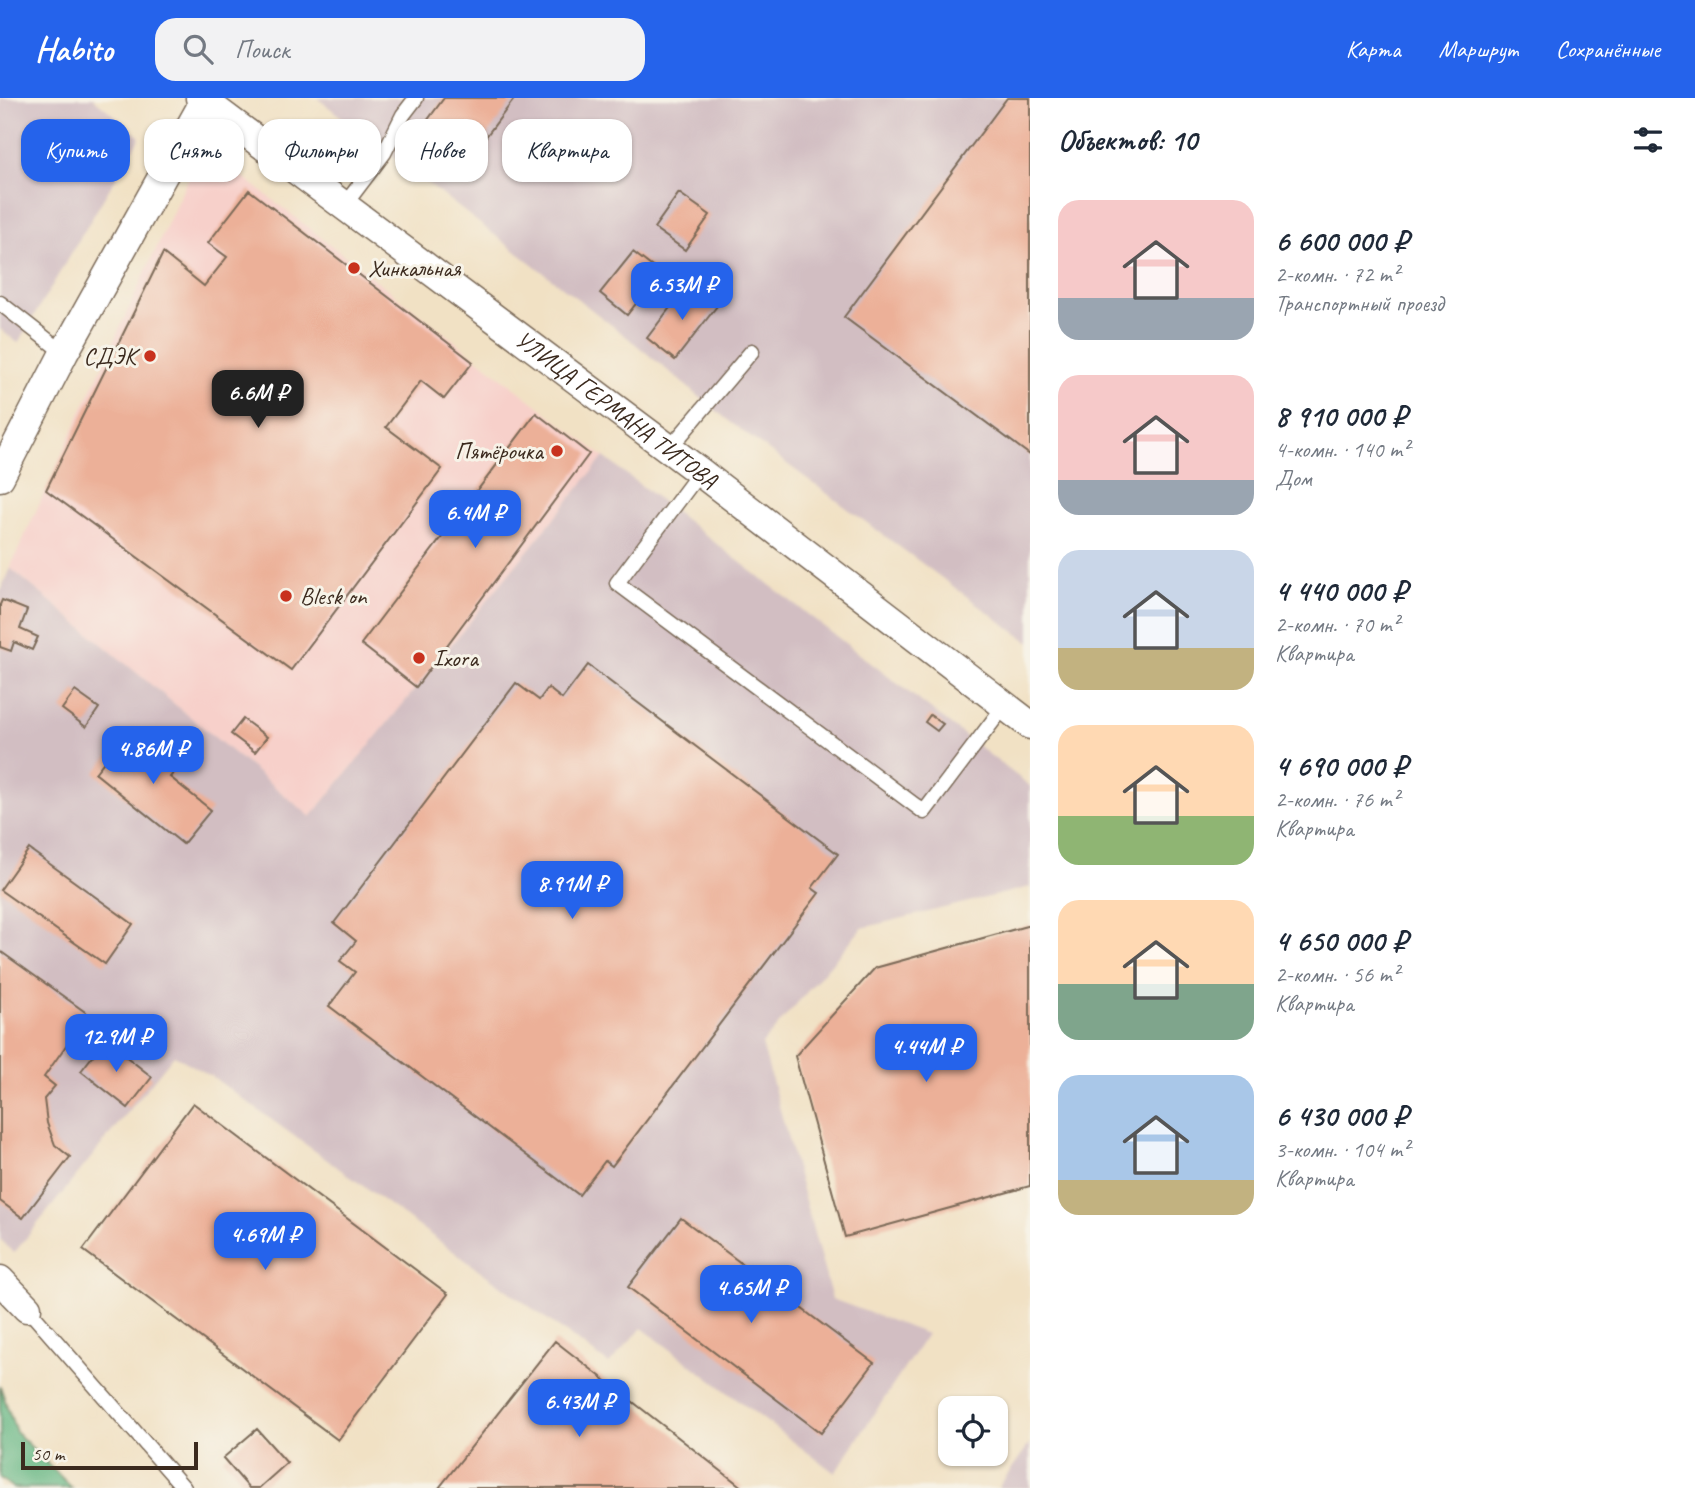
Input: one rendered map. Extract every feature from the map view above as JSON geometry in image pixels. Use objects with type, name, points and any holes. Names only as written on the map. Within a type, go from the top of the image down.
[{"type":"street","name":"УЛИЦА ГЕРМАНА ТИТОВА","points":[[202,100],[670,449],[1030,725]]},
{"type":"street","points":[[0,477],[64,353],[202,100]]},
{"type":"street","points":[[0,1280],[27,1308]]},
{"type":"lane","points":[[342,207],[384,153],[403,115],[416,98]]},
{"type":"lane","points":[[0,303],[64,353]]},
{"type":"lane","points":[[670,449],[752,351]]},
{"type":"lane","points":[[700,472],[617,583],[925,812],[1005,705]]},
{"type":"lane","points":[[27,1308],[184,1488]]},
{"type":"shaded area","points":[[0,98],[93,98],[118,119],[21,119],[21,182],[113,182],[18,343],[0,329]]},
{"type":"shaded area","points":[[317,98],[1030,98],[1030,643],[730,422],[627,337],[426,182],[488,182],[488,119],[395,119],[395,158],[381,147],[381,119],[344,119]]},
{"type":"shaded area","points":[[130,129],[140,137],[130,154]]},
{"type":"shaded area","points":[[244,178],[604,457],[311,817],[10,568],[187,182],[244,182]]},
{"type":"shaded area","points":[[604,457],[1030,786],[1030,887],[862,928],[762,1044],[832,1299],[927,1334],[835,1473],[642,1328],[609,1364],[214,1078],[174,1055],[14,1253],[0,1239],[0,592],[10,568],[311,817]]},
{"type":"shaded area","points":[[1030,1443],[1030,1488],[998,1488]]},
{"type":"green space","points":[[0,1386],[16,1432],[72,1488],[13,1488],[0,1478]]},
{"type":"building","points":[[444,98],[515,98],[488,134],[488,119],[428,119]]},
{"type":"building","points":[[1007,98],[1030,98],[1030,455],[844,317]]},
{"type":"building","points":[[249,190],[473,362],[444,399],[421,381],[386,427],[442,469],[291,670],[46,490],[163,253],[204,286],[227,257],[208,243]]},
{"type":"building","points":[[679,193],[710,215],[685,250],[654,228]]},
{"type":"building","points":[[633,252],[660,273],[627,315],[600,293]]},
{"type":"building","points":[[688,284],[717,306],[675,360],[647,338]]},
{"type":"building","points":[[536,413],[589,454],[416,687],[361,644]]},
{"type":"building","points":[[2,600],[27,610],[20,629],[38,637],[32,650],[14,642],[11,651],[0,647]]},
{"type":"building","points":[[588,665],[838,854],[812,888],[819,893],[612,1166],[605,1161],[579,1195],[329,1006],[355,972],[340,961],[356,941],[334,923],[516,683],[539,700],[548,688],[562,699]]},
{"type":"building","points":[[75,691],[99,708],[86,727],[62,709]]},
{"type":"building","points":[[930,715],[943,724],[937,731],[925,722]]},
{"type":"building","points":[[243,719],[267,737],[255,752],[231,734]]},
{"type":"building","points":[[142,733],[181,764],[170,777],[211,810],[183,844],[95,773],[122,739],[131,746]]},
{"type":"building","points":[[29,849],[133,924],[105,964],[0,890]]},
{"type":"building","points":[[1030,925],[1030,1186],[845,1237],[795,1056],[875,968]]},
{"type":"building","points":[[0,951],[88,1014],[44,1077],[55,1086],[44,1099],[47,1123],[55,1145],[70,1157],[23,1218],[0,1201]]},
{"type":"building","points":[[105,1040],[152,1077],[128,1108],[81,1071]]},
{"type":"building","points":[[193,1103],[448,1294],[338,1440],[83,1250]]},
{"type":"building","points":[[681,1218],[874,1363],[821,1433],[628,1287]]},
{"type":"building","points":[[555,1341],[743,1488],[439,1488]]},
{"type":"building","points":[[257,1429],[287,1463],[259,1488],[249,1488],[223,1458]]},
{"type":"place","name":"Хинкальная","points":[[354,268]]},
{"type":"place","name":"СДЭК","points":[[150,356]]},
{"type":"place","name":"Пятёрочка","points":[[557,451]]},
{"type":"place","name":"Blesk on","points":[[286,596]]},
{"type":"place","name":"Ixora","points":[[419,658]]}]
